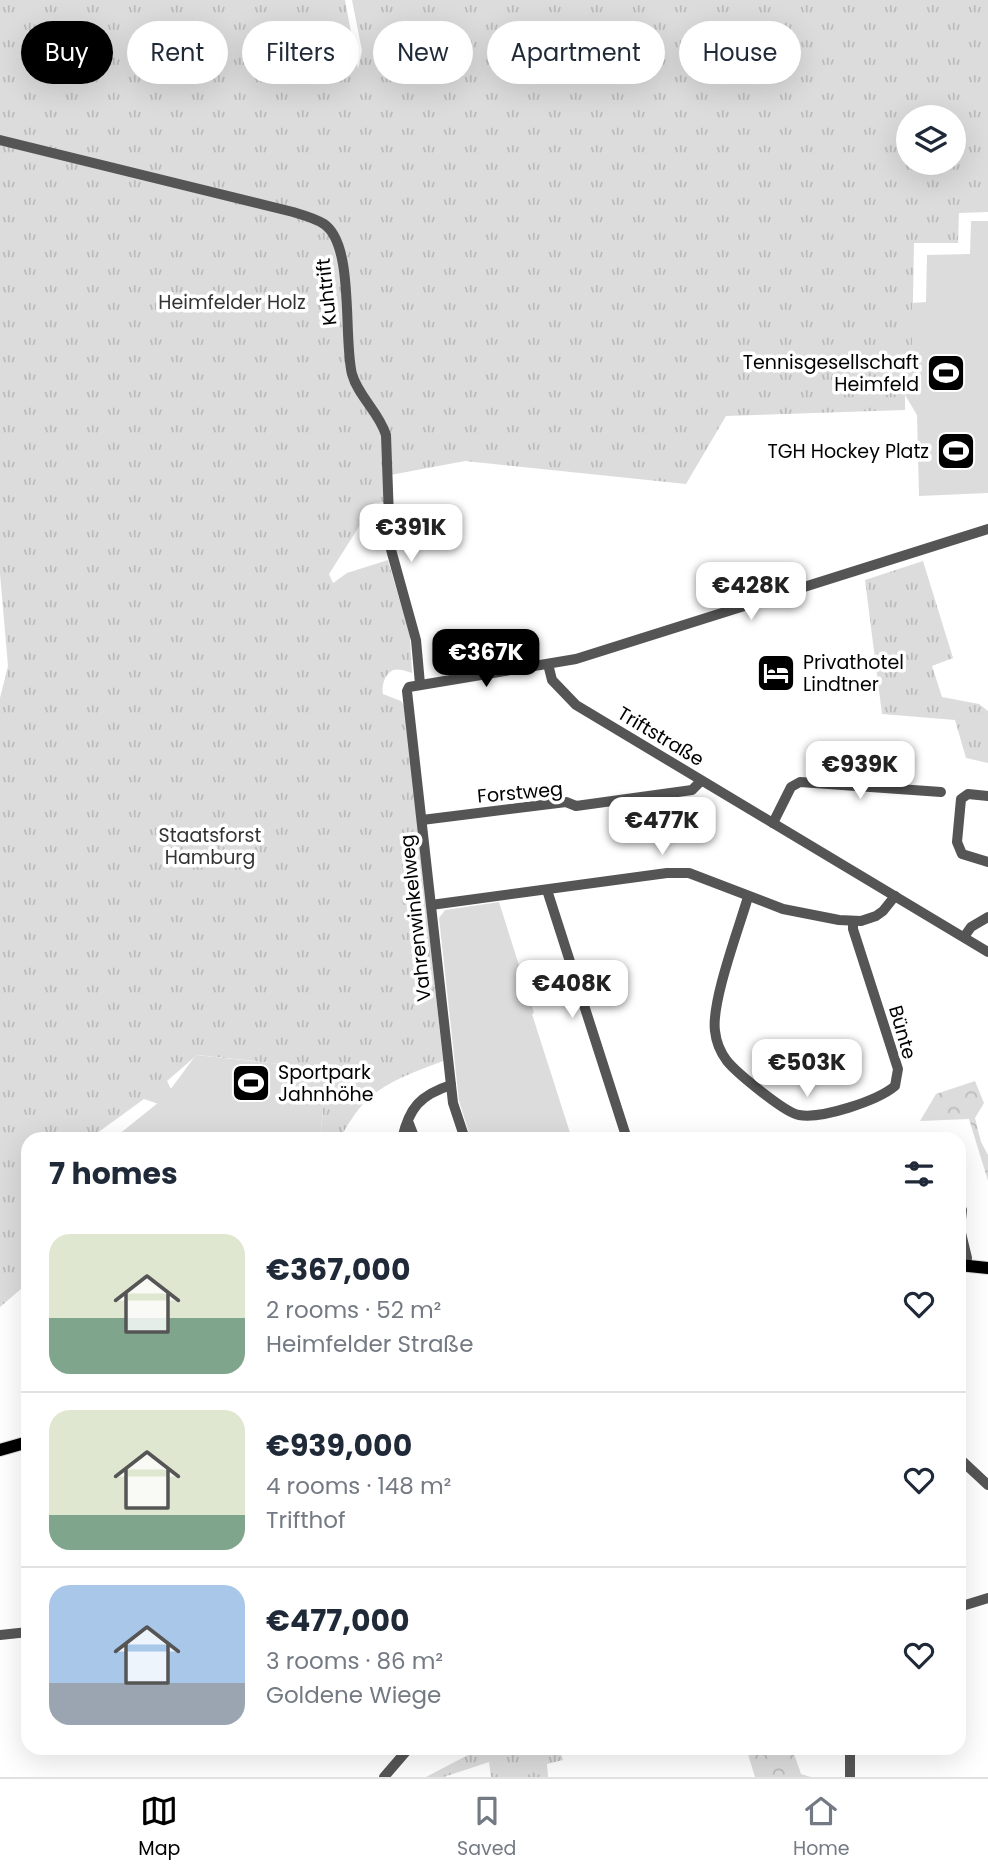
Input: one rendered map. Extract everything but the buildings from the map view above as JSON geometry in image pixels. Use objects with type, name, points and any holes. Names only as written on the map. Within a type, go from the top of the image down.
[{"type":"main road","points":[[966,1266],[988,1268]]},
{"type":"main road","points":[[0,1450],[21,1444]]},
{"type":"street","name":"Kuhtrift","points":[[0,140],[293,212],[326,225],[341,255],[345,274],[348,346],[353,376],[386,435],[390,546],[416,640],[420,684]]},
{"type":"street","points":[[420,684],[576,659],[988,529]]},
{"type":"street","name":"Triftstraße","points":[[548,664],[552,680],[576,705],[988,952]]},
{"type":"street","name":"Vahrenwinkelweg","points":[[420,684],[411,685],[407,691],[453,1103],[462,1132]]},
{"type":"street","name":"Forstweg","points":[[422,820],[566,802],[576,806],[692,790],[701,781]]},
{"type":"street","points":[[773,823],[792,787],[800,782],[941,792]]},
{"type":"street","points":[[988,796],[968,794],[961,799],[957,842],[962,855],[988,862]]},
{"type":"street","points":[[431,905],[667,873],[689,873],[797,913],[853,921],[880,914],[895,896]]},
{"type":"street","points":[[547,890],[625,1132]]},
{"type":"street","name":"Bünte","points":[[748,897],[718,999],[714,1017],[716,1039],[728,1061],[780,1105],[797,1115],[829,1112],[878,1096],[895,1086],[898,1069],[853,929],[853,921]]},
{"type":"street","points":[[964,937],[971,927],[988,917]]},
{"type":"street","points":[[404,1132],[410,1111],[438,1089],[451,1085]]},
{"type":"street","points":[[408,1121],[412,1132]]},
{"type":"street","points":[[966,1465],[988,1485]]},
{"type":"street","points":[[966,1605],[988,1598]]},
{"type":"street","points":[[0,1634],[21,1632]]},
{"type":"street","points":[[384,1777],[403,1755]]},
{"type":"street","points":[[850,1755],[850,1777]]},
{"type":"green space","name":"Heimfelder Holz","points":[[0,0],[345,0],[349,21],[242,21],[242,84],[359,84],[362,51],[359,21],[356,21],[352,0],[988,0],[988,212],[959,213],[958,243],[914,243],[912,351],[905,352],[905,410],[726,416],[686,484],[465,461],[385,476],[384,502],[374,503],[329,574],[333,583],[347,573],[388,560],[410,636],[412,673],[396,669],[389,673],[384,681],[383,694],[401,701],[405,707],[443,1061],[376,1092],[360,1108],[343,1132],[321,1132],[327,1069],[197,1055],[167,1081],[175,1097],[170,1108],[144,1099],[99,1132],[21,1132],[21,1289],[0,1307],[0,698],[8,666],[0,574]]},
{"type":"green space","name":"Tennisgesellschaft Heimfeld","points":[[971,221],[988,221],[988,493],[919,496],[917,415],[905,395],[905,351],[912,350],[912,303],[926,302],[927,255],[970,254]]},
{"type":"green space","points":[[923,561],[953,658],[932,666],[942,697],[979,704],[988,711],[988,763],[966,758],[955,720],[882,714],[865,580]]},
{"type":"green space","points":[[499,902],[570,1132],[469,1132],[459,1101],[439,918],[445,910]]},
{"type":"green space","name":"Sportpark Jahnhöhe","points":[[196,1055],[327,1069],[321,1132],[122,1132],[164,1098]]},
{"type":"green space","points":[[975,1081],[984,1103],[975,1118],[981,1142],[988,1155],[988,1181],[969,1119],[920,1121],[936,1094]]},
{"type":"green space","points":[[468,1755],[561,1755],[563,1760],[547,1764],[548,1777],[491,1777],[489,1762],[444,1777],[426,1777]]},
{"type":"green space","points":[[748,1755],[794,1755],[801,1774],[811,1777],[755,1777]]},
{"type":"place","name":"Tennisgesellschaft Heimfeld","points":[[946,373]]},
{"type":"place","name":"TGH Hockey Platz","points":[[956,451]]},
{"type":"place","name":"Privathotel Lindtner","points":[[776,673]]},
{"type":"place","name":"Sportpark Jahnhöhe","points":[[251,1083]]},
{"type":"park label","name":"Staatsforst Hamburg","points":[[210,846]]}]
